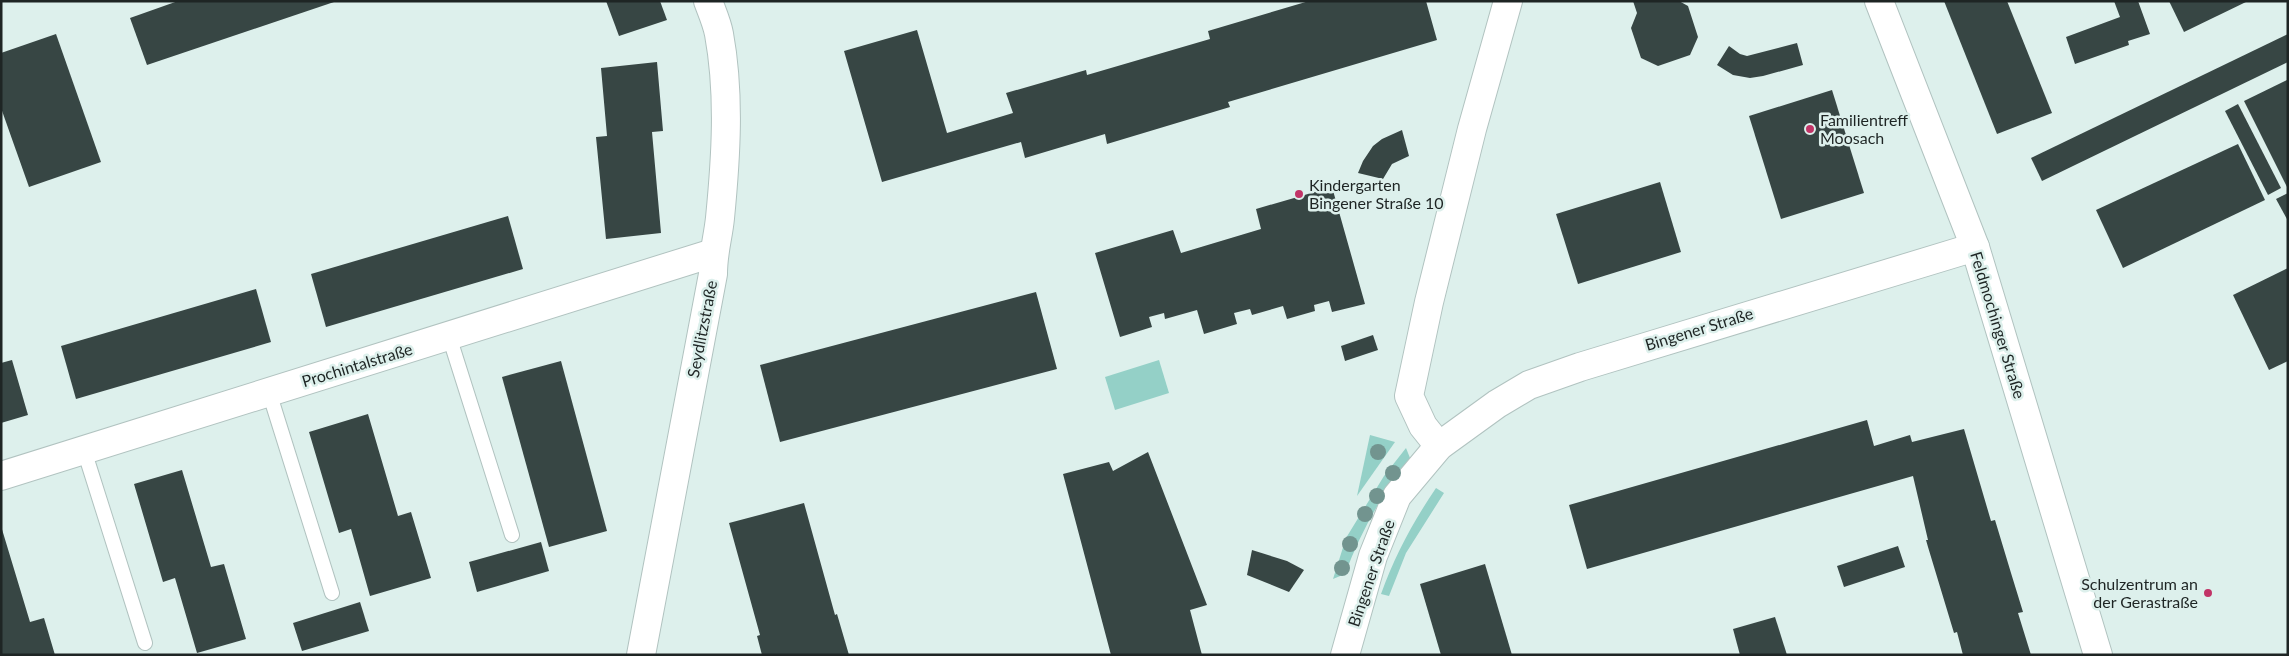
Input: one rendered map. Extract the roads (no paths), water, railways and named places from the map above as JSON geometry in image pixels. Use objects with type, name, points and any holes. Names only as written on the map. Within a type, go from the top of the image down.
[{"type":"street","name":"Seydlitzstraße","points":[[641,655],[713,274],[713,252],[719,226],[725,161],[725,82],[719,32],[708,1]]},
{"type":"street","points":[[1439,446],[1424,426],[1408,396],[1472,129],[1508,1]]},
{"type":"street","name":"Feldmochinger Straße","points":[[1879,1],[1974,247],[2098,655]]},
{"type":"street","name":"Bingener Straße","points":[[1345,655],[1373,556],[1397,496],[1439,446],[1497,404],[1529,385],[1653,343],[1974,247]]},
{"type":"street","name":"Prochintalstraße","points":[[1,476],[713,252]]},
{"type":"lane","points":[[449,336],[512,535]]},
{"type":"lane","points":[[269,392],[332,593]]},
{"type":"lane","points":[[84,450],[145,643]]},
{"type":"place","name":"Familientreff Moosach","points":[[1810,129]]},
{"type":"place","name":"Kindergarten Bingener Straße 10","points":[[1299,194]]},
{"type":"place","name":"Schulzentrum an der Gerastraße","points":[[2208,593]]}]
